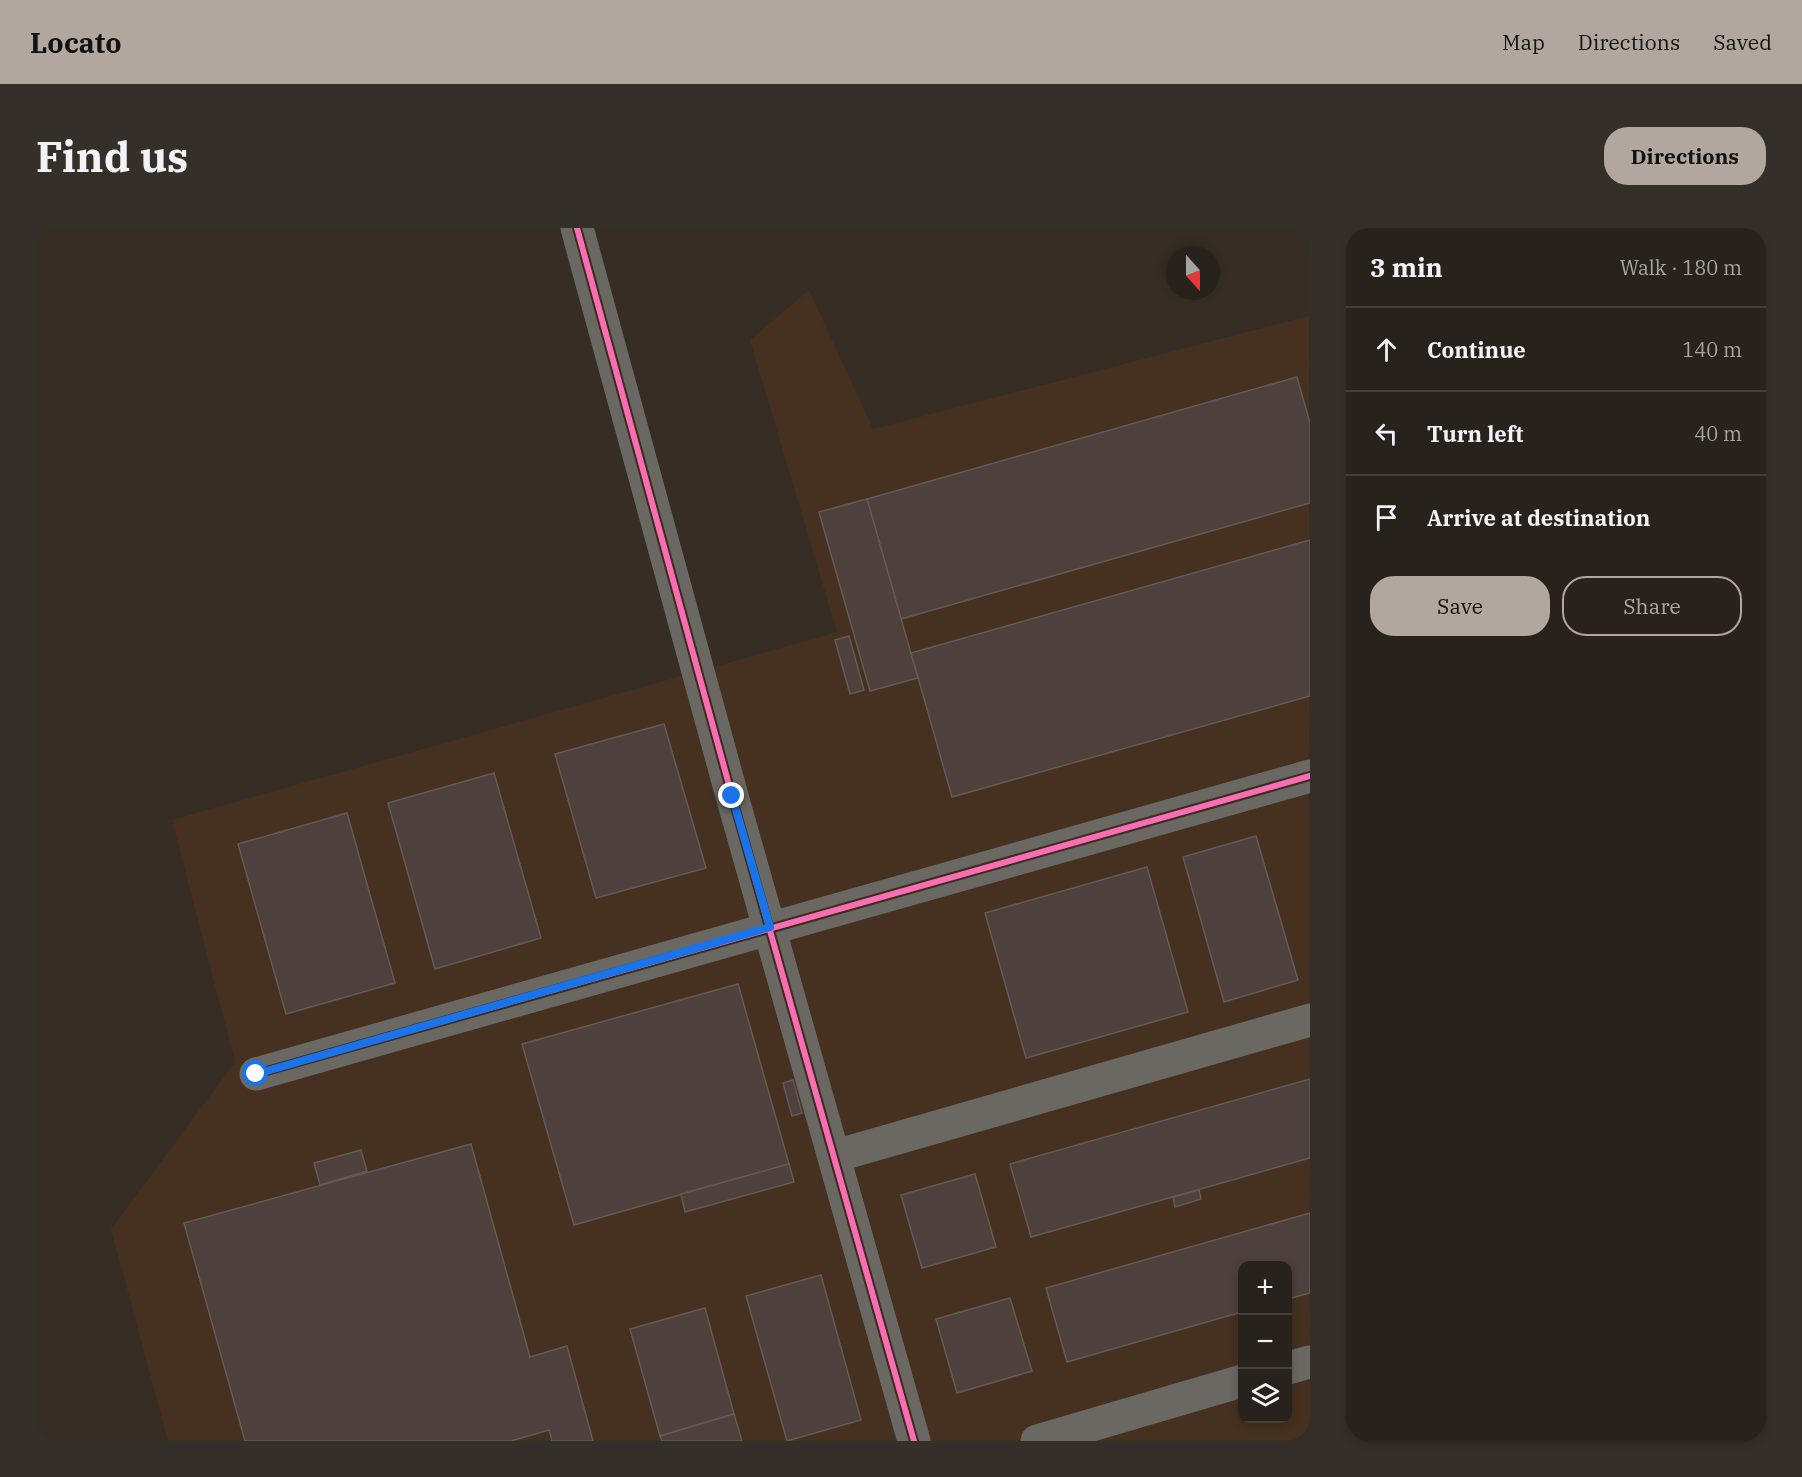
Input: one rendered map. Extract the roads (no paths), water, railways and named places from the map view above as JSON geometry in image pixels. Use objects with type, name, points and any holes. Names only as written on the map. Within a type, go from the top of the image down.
[{"type":"street","points":[[577,228],[649,498],[914,1441]]},
{"type":"street","points":[[256,1074],[1310,776]]},
{"type":"street","points":[[835,1156],[1310,1020]]},
{"type":"street","points":[[1292,1367],[1310,1362]]},
{"type":"street","points":[[1037,1441],[1238,1382]]}]
